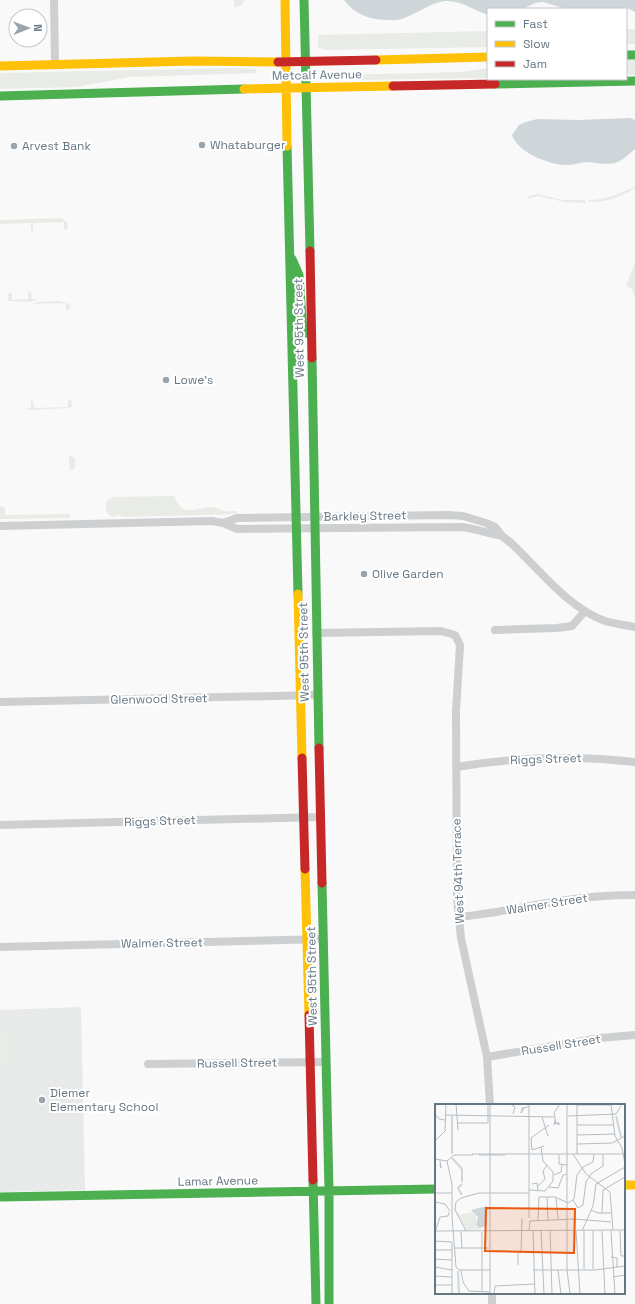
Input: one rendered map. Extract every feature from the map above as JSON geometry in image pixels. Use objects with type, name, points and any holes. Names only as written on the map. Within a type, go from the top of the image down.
[{"type":"main road","name":"West 95th Street","points":[[285,0],[289,254],[297,517],[312,1191],[316,1304]]},
{"type":"main road","name":"West 95th Street","points":[[304,0],[315,516],[317,695],[329,1190],[329,1304]]},
{"type":"main road","name":"Metcalf Avenue","points":[[0,66],[193,61],[286,62],[487,57]]},
{"type":"main road","name":"Metcalf Avenue","points":[[0,96],[287,87],[486,85],[635,81]]},
{"type":"main road","points":[[289,254],[299,275],[303,332],[311,334]]},
{"type":"main road","points":[[625,1186],[635,1185]]},
{"type":"main road","name":"Lamar Avenue","points":[[0,1198],[435,1189]]},
{"type":"street","points":[[54,0],[55,64]]},
{"type":"street","name":"Barkley Street","points":[[223,523],[237,518],[407,515],[463,516],[486,522],[495,527],[502,536],[571,600],[585,611]]},
{"type":"street","name":"Barkley Street","points":[[0,526],[212,521],[223,523],[237,529],[461,527],[475,528],[491,534],[502,536]]},
{"type":"street","points":[[495,630],[557,628],[572,626],[585,611],[615,624],[635,627]]},
{"type":"street","name":"West 94th Terrace","points":[[316,633],[441,631],[455,636],[460,645],[456,712],[457,891],[462,938],[487,1057],[490,1104]]},
{"type":"street","name":"Glenwood Street","points":[[0,702],[317,695]]},
{"type":"street","name":"Riggs Street","points":[[456,767],[504,760],[550,757],[592,758],[635,762]]},
{"type":"street","name":"Riggs Street","points":[[0,825],[320,817]]},
{"type":"street","name":"Walmer Street","points":[[459,917],[478,916],[560,901],[635,896]]},
{"type":"street","name":"Walmer Street","points":[[0,947],[323,939]]},
{"type":"street","name":"Russell Street","points":[[487,1057],[600,1038],[635,1035]]},
{"type":"street","name":"Russell Street","points":[[148,1064],[326,1062]]},
{"type":"shaded area","points":[[234,0],[245,0],[242,5],[235,7]]},
{"type":"shaded area","points":[[344,0],[635,0],[635,12],[627,8],[563,8],[543,2],[535,3],[525,8],[487,8],[487,15],[456,2],[445,1],[428,6],[402,19],[383,20],[365,16],[354,10]]},
{"type":"shaded area","points":[[627,29],[635,29],[635,44],[627,44]]},
{"type":"shaded area","points":[[487,31],[487,47],[325,50],[318,47],[318,35]]},
{"type":"shaded area","points":[[627,60],[635,60],[635,75],[627,75]]},
{"type":"shaded area","points":[[236,68],[256,69],[257,73],[130,77],[77,87],[0,89],[0,73]]},
{"type":"shaded area","points":[[487,68],[487,78],[356,80],[335,78],[335,75],[462,72]]},
{"type":"shaded area","points":[[630,118],[635,120],[635,149],[620,161],[611,164],[587,162],[562,165],[545,161],[528,153],[515,141],[512,135],[519,125],[537,119],[578,120]]},
{"type":"shaded area","points":[[635,187],[613,199],[601,202],[588,202],[589,200],[595,200],[618,194]]},
{"type":"shaded area","points":[[537,194],[563,200],[585,200],[586,203],[565,202],[538,196],[527,199],[529,196]]},
{"type":"shaded area","points":[[61,218],[67,222],[68,228],[66,230],[64,229],[64,222],[33,223],[33,231],[31,230],[31,223],[0,224],[0,220]]},
{"type":"shaded area","points":[[635,262],[634,296],[632,289],[626,286]]},
{"type":"shaded area","points":[[29,291],[31,292],[32,299],[38,299],[31,302],[8,301],[8,294],[10,292],[12,293],[12,300],[28,299]]},
{"type":"shaded area","points":[[58,301],[66,303],[32,304],[40,302]]},
{"type":"shaded area","points":[[66,303],[70,304],[69,310],[66,310]]},
{"type":"shaded area","points":[[71,399],[72,407],[69,408],[31,410],[24,408],[31,408],[31,400],[33,401],[34,408],[68,407],[68,400]]},
{"type":"shaded area","points":[[70,455],[75,458],[75,467],[73,470],[70,470]]},
{"type":"shaded area","points":[[174,496],[177,503],[185,509],[194,510],[214,507],[226,511],[237,511],[237,514],[123,517],[117,514],[117,516],[113,517],[109,515],[106,510],[106,502],[113,497]]},
{"type":"shaded area","points":[[0,506],[5,508],[5,515],[70,514],[70,518],[0,519]]},
{"type":"shaded area","name":"Diemer Elementary School","points":[[81,1007],[85,1190],[0,1192],[0,1010]]},
{"type":"shaded area","points":[[0,1027],[9,1027],[10,1068],[0,1068]]},
{"type":"traffic: fast","points":[[304,0],[310,251]]},
{"type":"traffic: fast","points":[[627,55],[635,55]]},
{"type":"traffic: fast","points":[[495,84],[635,81]]},
{"type":"traffic: fast","points":[[0,96],[244,89]]},
{"type":"traffic: fast","points":[[287,146],[298,594]]},
{"type":"traffic: fast","points":[[292,259],[299,275],[303,332],[310,334]]},
{"type":"traffic: fast","points":[[312,358],[319,748]]},
{"type":"traffic: fast","points":[[322,883],[329,1190],[329,1304]]},
{"type":"traffic: fast","points":[[313,1180],[316,1304]]},
{"type":"traffic: fast","points":[[0,1197],[435,1189]]},
{"type":"traffic: slow","points":[[285,0],[287,146]]},
{"type":"traffic: slow","points":[[376,60],[487,57]]},
{"type":"traffic: slow","points":[[0,66],[193,61],[278,62]]},
{"type":"traffic: slow","points":[[244,89],[393,86]]},
{"type":"traffic: slow","points":[[298,594],[302,758]]},
{"type":"traffic: slow","points":[[305,869],[309,1015]]},
{"type":"traffic: slow","points":[[625,1185],[635,1185]]},
{"type":"traffic: jam","points":[[278,62],[376,60]]},
{"type":"traffic: jam","points":[[393,86],[495,84]]},
{"type":"traffic: jam","points":[[310,251],[312,358]]},
{"type":"traffic: jam","points":[[319,748],[322,883]]},
{"type":"traffic: jam","points":[[302,758],[305,869]]},
{"type":"traffic: jam","points":[[309,1015],[313,1180]]},
{"type":"place","name":"Whataburger","points":[[202,145]]},
{"type":"place","name":"Arvest Bank","points":[[14,146]]},
{"type":"place","name":"Lowe's","points":[[166,380]]},
{"type":"place","name":"Olive Garden","points":[[364,574]]},
{"type":"place","name":"Diemer Elementary School","points":[[42,1100]]}]
